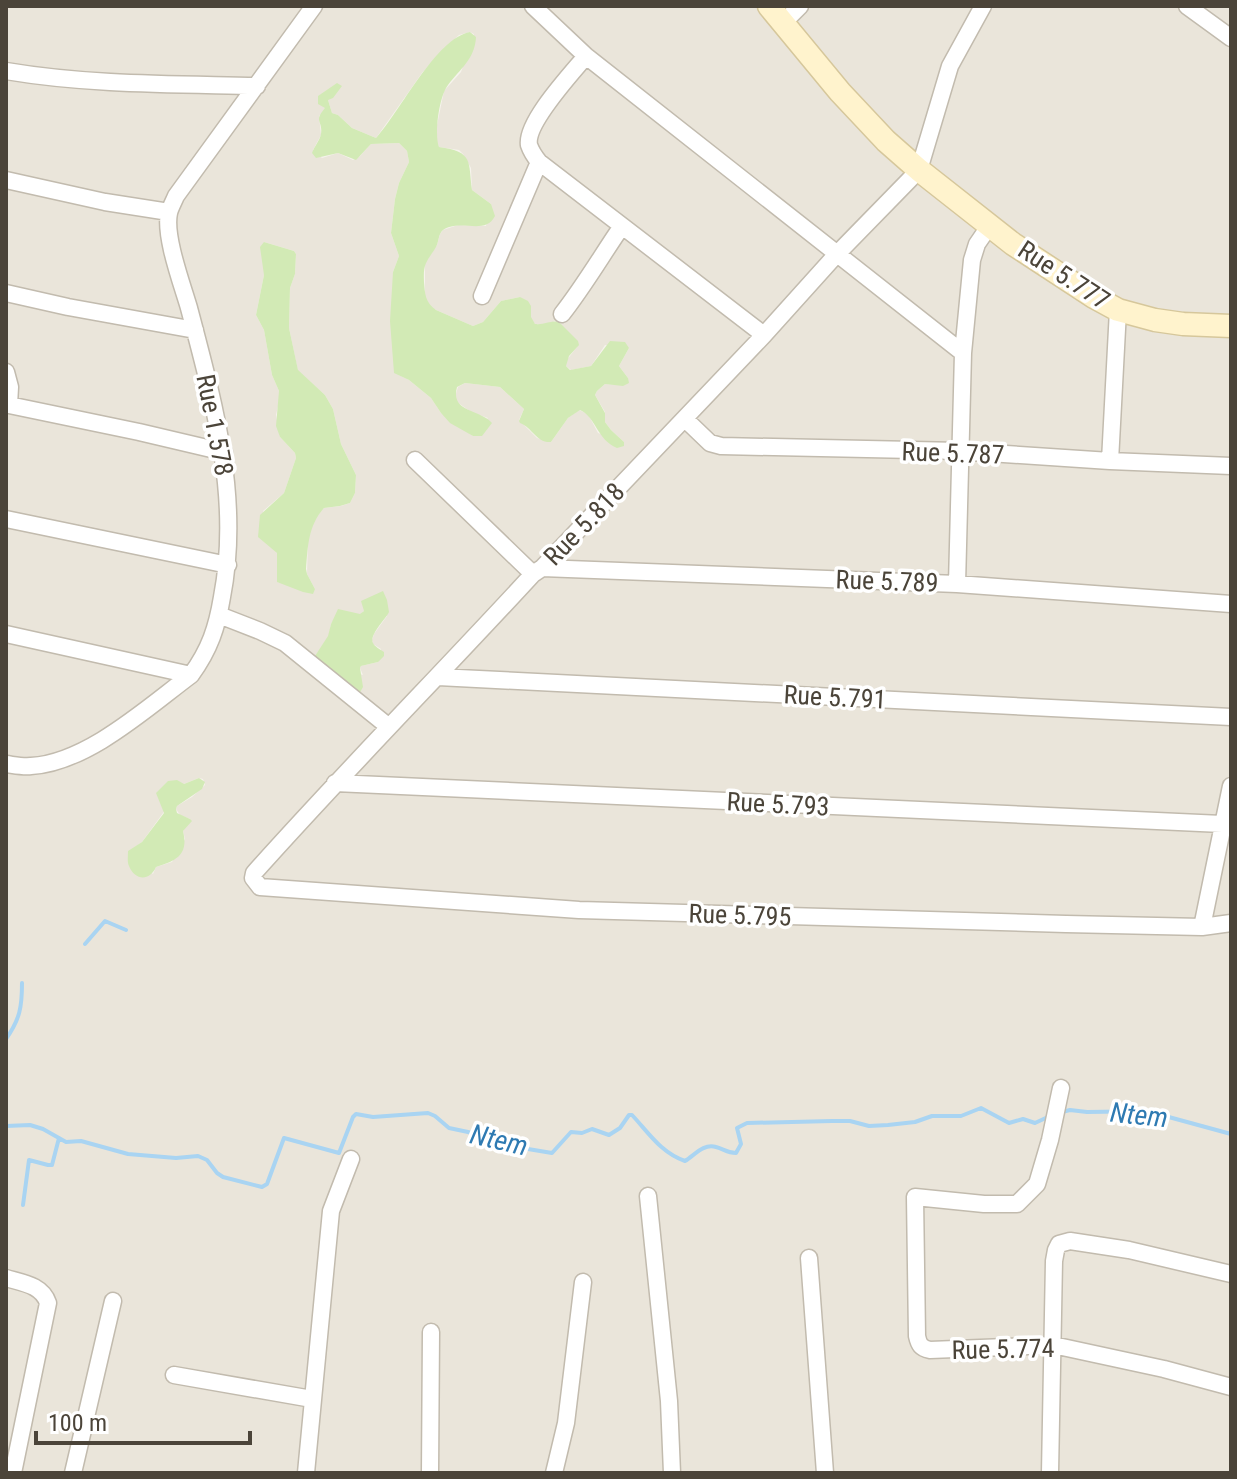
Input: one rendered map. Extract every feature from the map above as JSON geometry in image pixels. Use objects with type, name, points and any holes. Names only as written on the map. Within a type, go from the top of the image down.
[{"type":"main road","name":"Rue 5.777","points":[[776,14],[840,92],[886,141],[1013,244],[1118,310],[1183,324],[1231,326]]},
{"type":"street","points":[[6,180],[105,202],[169,212],[176,196],[314,6]]},
{"type":"street","points":[[533,6],[586,56],[963,353]]},
{"type":"street","points":[[776,14],[800,6]]},
{"type":"street","points":[[919,170],[950,66],[983,6]]},
{"type":"street","points":[[1190,7],[1231,38]]},
{"type":"street","points":[[586,56],[538,116],[529,145],[539,162],[764,335]]},
{"type":"street","points":[[6,71],[119,83],[257,86]]},
{"type":"street","points":[[482,296],[539,162]]},
{"type":"street","name":"Rue 5.818","points":[[253,878],[254,873],[335,783],[919,170]]},
{"type":"street","name":"Rue 1.578","points":[[6,764],[31,766],[63,759],[96,744],[191,675],[212,639],[228,565],[224,452],[169,232],[169,212]]},
{"type":"street","points":[[957,584],[963,353],[972,260],[977,244],[990,225]]},
{"type":"street","points":[[562,314],[580,292],[622,226]]},
{"type":"street","points":[[6,293],[195,330]]},
{"type":"street","points":[[1110,461],[1118,310]]},
{"type":"street","points":[[6,372],[10,387],[8,406],[224,452]]},
{"type":"street","name":"Rue 5.787","points":[[685,419],[710,443],[721,446],[960,451],[1231,466]]},
{"type":"street","points":[[415,460],[537,571]]},
{"type":"street","points":[[6,519],[228,565]]},
{"type":"street","name":"Rue 5.789","points":[[537,571],[957,584],[1231,604]]},
{"type":"street","points":[[219,615],[285,643],[389,727]]},
{"type":"street","points":[[6,634],[191,675]]},
{"type":"street","name":"Rue 5.791","points":[[438,677],[1231,717]]},
{"type":"street","name":"Rue 5.793","points":[[335,783],[1222,824]]},
{"type":"street","points":[[1202,927],[1231,786]]},
{"type":"street","name":"Rue 5.795","points":[[253,878],[260,887],[579,910],[1202,927],[1231,923]]},
{"type":"street","name":"Rue 5.774","points":[[1061,1088],[1037,1184],[1017,1204],[915,1197],[918,1343],[930,1350],[1053,1345],[1231,1387]]},
{"type":"street","points":[[306,1473],[331,1211],[351,1159]]},
{"type":"street","points":[[648,1196],[669,1401],[672,1473]]},
{"type":"street","points":[[1050,1473],[1054,1261],[1059,1244],[1070,1241],[1129,1250],[1229,1271]]},
{"type":"street","points":[[809,1258],[825,1473]]},
{"type":"street","points":[[6,1278],[35,1287],[45,1293],[48,1303],[13,1473]]},
{"type":"street","points":[[554,1473],[566,1423],[583,1282]]},
{"type":"street","points":[[73,1473],[113,1301]]},
{"type":"street","points":[[430,1473],[431,1332]]},
{"type":"street","points":[[174,1375],[312,1399]]},
{"type":"shaded area","points":[[6,6],[1231,6],[1231,1473],[6,1473]],"holes":[[[474,34],[461,72],[444,91],[437,142],[439,147],[459,150],[463,154],[471,168],[472,190],[491,204],[486,226],[458,225],[440,234],[425,263],[425,298],[436,310],[473,326],[483,322],[501,301],[520,297],[535,324],[545,325],[555,321],[577,347],[566,361],[566,366],[571,370],[591,366],[605,345],[629,348],[619,366],[628,378],[623,385],[605,384],[595,395],[605,412],[605,422],[624,442],[598,433],[588,414],[579,410],[568,418],[551,442],[537,438],[519,420],[524,409],[500,387],[465,383],[458,387],[457,402],[471,412],[488,418],[473,436],[441,413],[431,398],[399,375],[393,272],[399,256],[391,233],[399,183],[409,162],[407,151],[399,143],[371,144],[353,160],[338,153],[322,158],[313,150],[321,135],[319,116],[326,108],[318,97],[328,100],[332,113],[352,128],[376,138],[422,73],[459,35]],[[264,242],[294,251],[295,274],[290,288],[289,328],[298,371],[325,395],[333,409],[341,444],[356,475],[355,493],[350,503],[324,508],[311,527],[307,574],[315,589],[277,582],[277,553],[263,511],[284,493],[296,458],[280,437],[276,415],[279,391],[272,375],[264,330],[256,315],[264,275]],[[343,611],[360,615],[364,611],[387,616],[372,640],[381,649],[378,662],[361,666],[363,675],[313,659],[329,636],[337,614]],[[199,778],[205,785],[177,806],[180,815],[190,819],[183,831],[185,839],[172,862],[156,867],[153,874],[128,852],[142,842],[184,784]]]},
{"type":"green space","points":[[470,32],[476,37],[475,45],[470,58],[445,90],[437,134],[439,147],[464,155],[469,165],[472,190],[491,204],[495,216],[485,225],[450,227],[441,232],[425,266],[426,298],[436,310],[473,326],[483,322],[501,301],[520,297],[528,301],[535,324],[559,322],[578,341],[579,345],[569,356],[566,366],[570,370],[591,366],[610,341],[625,342],[629,348],[619,366],[629,383],[623,386],[605,384],[595,395],[605,413],[605,422],[624,442],[624,446],[617,448],[610,444],[580,410],[568,418],[551,442],[546,442],[520,423],[524,409],[500,387],[465,383],[457,387],[458,402],[492,423],[482,436],[473,436],[450,423],[431,398],[409,380],[394,373],[390,321],[393,272],[399,256],[391,233],[399,183],[409,162],[407,151],[399,143],[371,144],[356,160],[338,153],[316,158],[312,153],[320,136],[319,119],[325,108],[318,104],[318,96],[337,83],[342,86],[328,100],[332,113],[352,128],[376,138],[444,47]]},
{"type":"green space","points":[[264,242],[296,254],[295,274],[290,288],[289,328],[298,370],[325,395],[333,409],[341,444],[356,475],[355,493],[350,503],[324,508],[312,529],[306,569],[315,589],[313,594],[277,582],[277,553],[258,537],[260,515],[284,493],[296,458],[280,437],[276,426],[279,391],[272,375],[264,330],[256,315],[264,275],[260,247]]},
{"type":"green space","points":[[383,591],[389,612],[372,640],[384,656],[378,662],[361,666],[363,687],[359,694],[313,659],[328,636],[338,609],[360,614],[364,611],[361,601]]},
{"type":"green space","points":[[199,778],[205,782],[202,789],[176,809],[177,813],[192,821],[183,831],[184,846],[179,856],[156,867],[150,875],[139,877],[128,864],[128,851],[142,842],[164,813],[156,793],[168,781],[177,780],[184,784]]},
{"type":"waterway","points":[[85,944],[105,921],[126,930]]},
{"type":"waterway","points":[[6,1039],[19,1012],[22,983]]},
{"type":"waterway","name":"Ntem","points":[[6,1126],[30,1125],[66,1142],[81,1141],[128,1154],[176,1158],[198,1156],[207,1160],[223,1177],[262,1187],[267,1184],[284,1138],[339,1153],[356,1114],[373,1117],[428,1113],[449,1128],[516,1147],[552,1153],[571,1132],[582,1133],[592,1129],[609,1135],[632,1115],[662,1147],[685,1161],[711,1146],[736,1153],[741,1144],[737,1128],[747,1123],[850,1121],[869,1126],[888,1125],[915,1122],[932,1116],[961,1116],[981,1108],[1009,1123],[1023,1119],[1035,1123],[1050,1116]]},
{"type":"waterway","name":"Ntem","points":[[1062,1112],[1157,1111],[1165,1116],[1231,1134]]},
{"type":"waterway","points":[[23,1205],[29,1160],[52,1165],[59,1138]]}]
